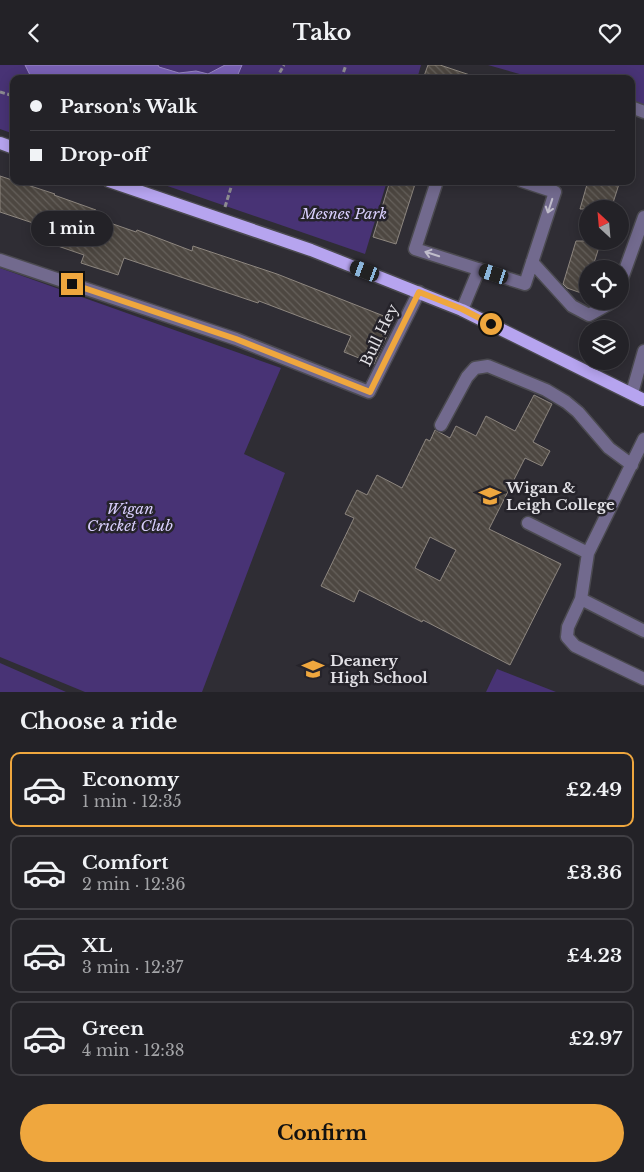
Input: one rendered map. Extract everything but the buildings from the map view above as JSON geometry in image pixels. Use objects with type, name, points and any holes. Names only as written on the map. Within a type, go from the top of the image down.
[{"type":"main road","points":[[120,185],[311,250],[462,309],[644,400]]},
{"type":"street","points":[[436,185],[415,249],[525,284],[554,192],[534,185]]},
{"type":"street","points":[[629,260],[644,217]]},
{"type":"street","name":"Bull Hey","points":[[0,260],[236,339],[370,392],[419,292]]},
{"type":"street","points":[[532,262],[572,307],[589,315],[598,310]]},
{"type":"street","points":[[462,309],[478,269]]},
{"type":"street","points":[[632,393],[644,351]]},
{"type":"street","points":[[441,425],[475,368],[488,366],[546,390],[566,402],[578,412],[609,448],[632,465]]},
{"type":"street","points":[[642,674],[575,646],[567,637],[568,627],[581,599],[588,553],[644,439]]},
{"type":"street","points":[[528,523],[588,553]]},
{"type":"street","points":[[581,599],[644,631]]},
{"type":"path","points":[[220,220],[232,185]]},
{"type":"green space","points":[[0,65],[421,65],[418,75],[10,75],[10,133],[0,129]]},
{"type":"green space","points":[[488,65],[644,65],[644,109],[635,106],[635,75],[523,75]]},
{"type":"green space","name":"Mesnes Park","points":[[165,185],[386,185],[365,254]]},
{"type":"green space","name":"Wigan Cricket Club","points":[[0,268],[281,368],[244,454],[285,473],[202,692],[85,692],[0,657]]},
{"type":"green space","points":[[0,663],[66,692],[0,692]]},
{"type":"green space","points":[[497,669],[556,692],[486,692]]},
{"type":"shaded area","points":[[25,65],[158,65],[159,67],[179,73],[196,71],[208,74],[225,65],[242,65],[238,75],[30,75]]},
{"type":"place","name":"Wigan & Leigh College","points":[[490,496]]},
{"type":"place","name":"Deanery High School","points":[[313,669]]},
{"type":"route","points":[[72,284],[236,339],[370,392],[419,292],[462,309],[491,324]]}]
